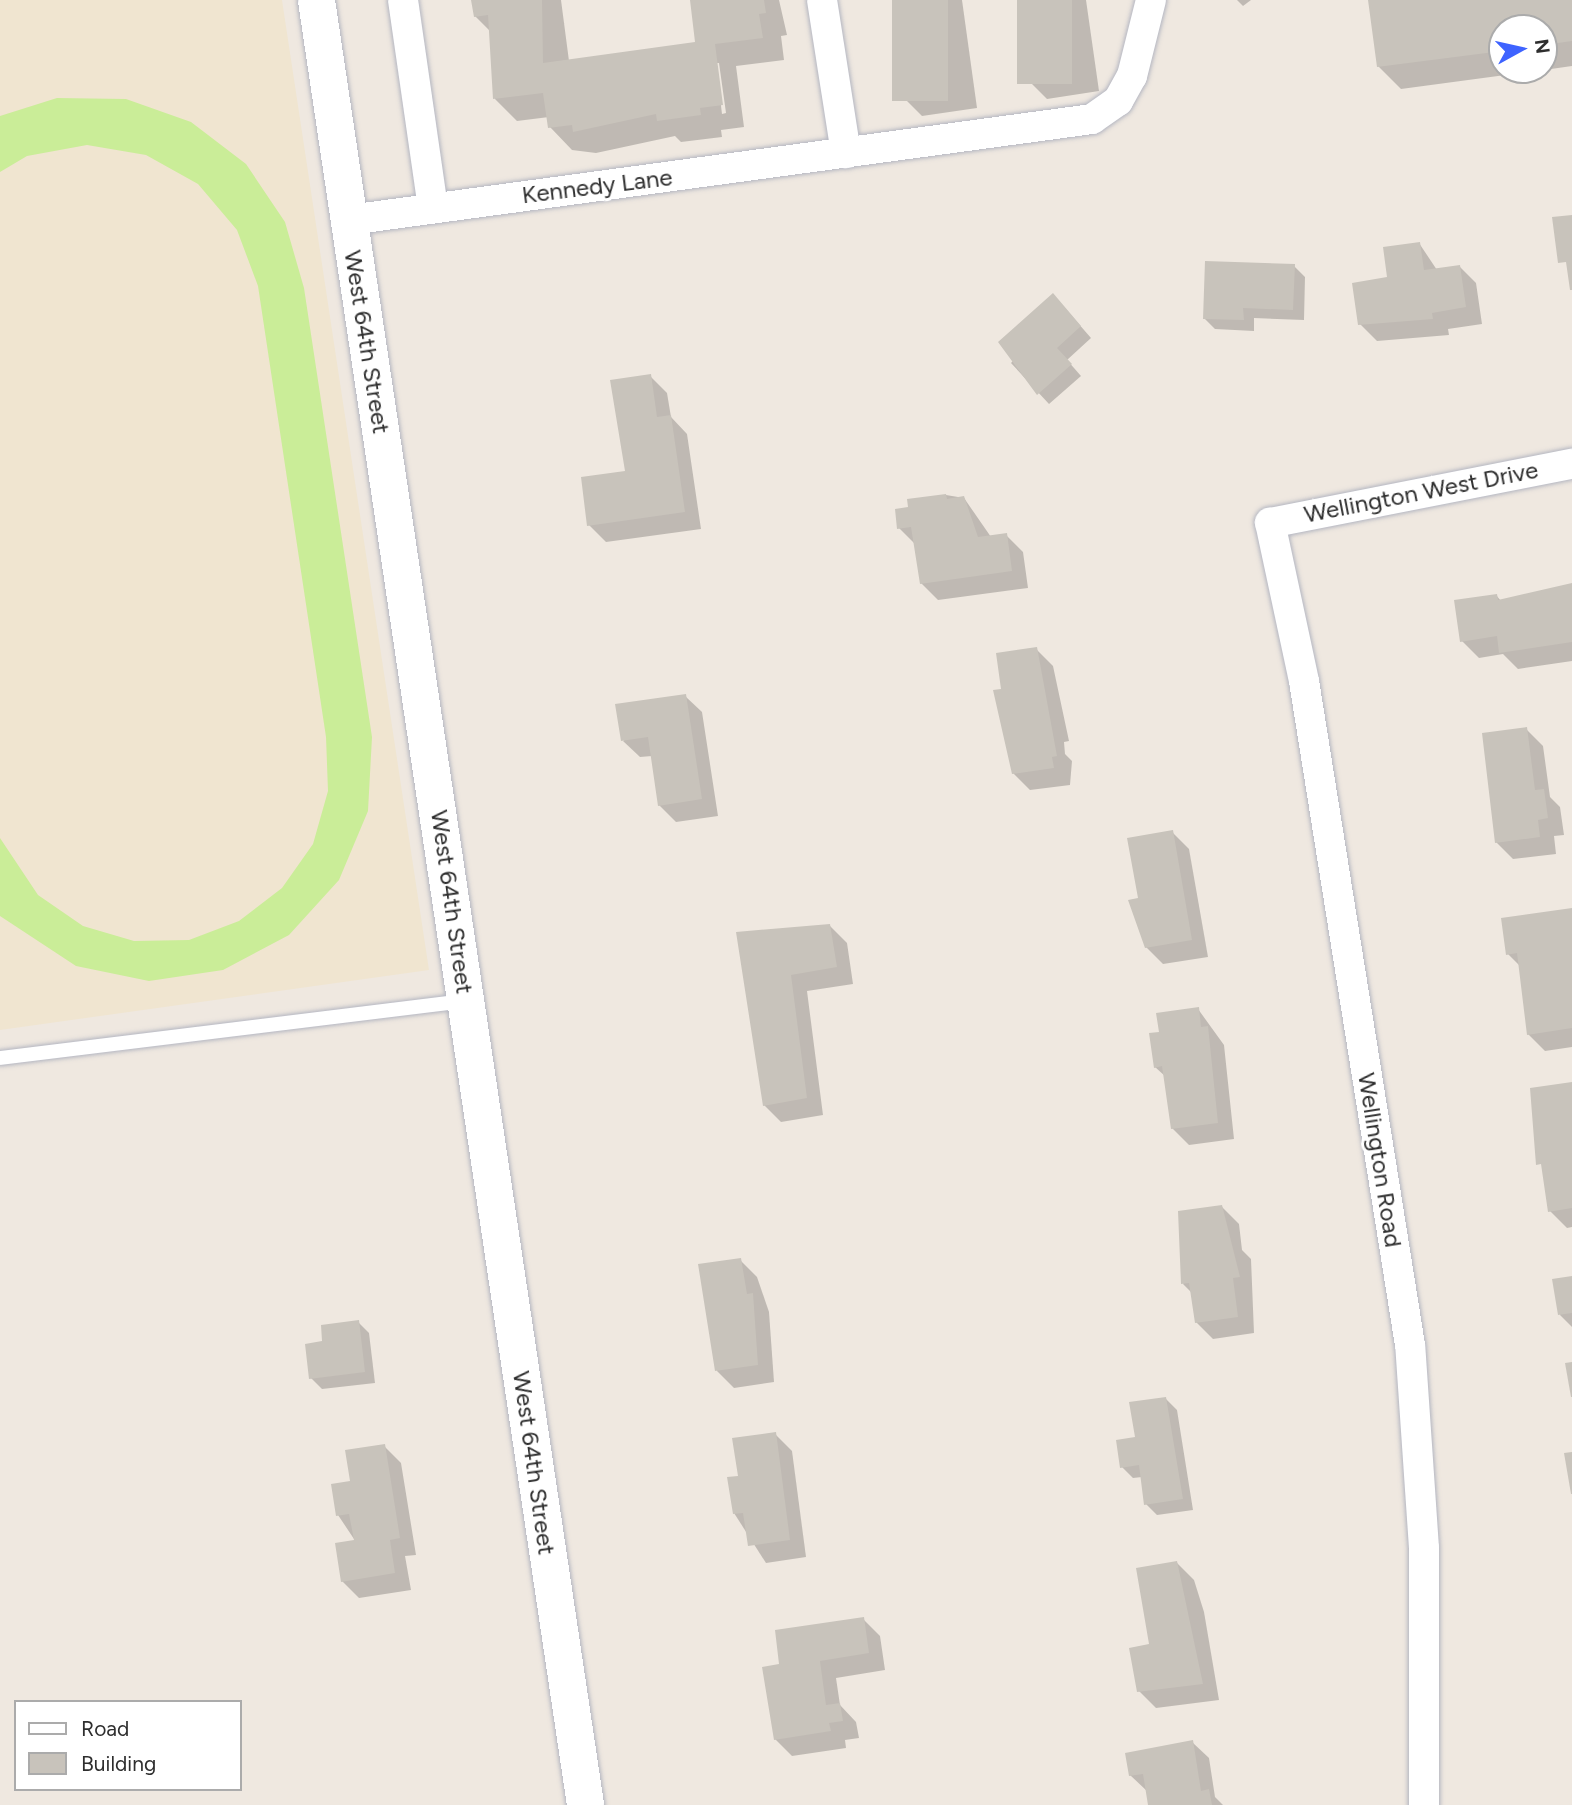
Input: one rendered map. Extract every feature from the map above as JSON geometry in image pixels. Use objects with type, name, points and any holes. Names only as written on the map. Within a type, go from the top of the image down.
[{"type":"street","name":"West 64th Street","points":[[316,0],[585,1805]]},
{"type":"street","points":[[403,0],[433,208]]},
{"type":"street","points":[[822,0],[846,153]]},
{"type":"street","name":"Kennedy Lane","points":[[349,219],[1092,119],[1118,102],[1132,76],[1152,0]]},
{"type":"street","name":"Wellington West Drive","points":[[1270,523],[1572,464]]},
{"type":"street","name":"Wellington Road","points":[[1270,523],[1304,681],[1410,1345],[1424,1548],[1424,1805]]},
{"type":"lane","points":[[0,1058],[466,1000]]},
{"type":"shaded area","points":[[0,0],[282,0],[429,970],[0,1030]]},
{"type":"green space","points":[[57,98],[126,99],[191,122],[246,164],[285,222],[304,288],[372,737],[368,811],[339,880],[289,935],[223,970],[149,981],[76,966],[0,916],[0,838],[38,895],[83,926],[134,941],[189,940],[239,921],[282,888],[313,844],[328,791],[326,737],[258,286],[237,230],[198,184],[146,155],[87,145],[27,156],[0,172],[0,116]]},
{"type":"building","points":[[471,0],[542,0],[543,63],[695,42],[690,0],[764,0],[766,13],[759,14],[763,38],[715,44],[723,105],[700,108],[701,115],[657,121],[656,114],[573,132],[572,125],[548,128],[543,93],[493,99],[488,15],[474,17]]},
{"type":"building","points":[[892,0],[948,0],[948,101],[892,101]]},
{"type":"building","points":[[1017,0],[1072,0],[1072,84],[1017,84]]},
{"type":"building","points":[[1368,0],[1572,0],[1572,41],[1558,43],[1558,14],[1488,14],[1488,53],[1377,67]]},
{"type":"building","points":[[1572,215],[1570,290],[1566,262],[1558,263],[1552,217]]},
{"type":"building","points":[[1420,242],[1424,270],[1460,265],[1466,307],[1432,313],[1433,319],[1358,325],[1352,283],[1387,277],[1383,247]]},
{"type":"building","points":[[1205,261],[1295,264],[1293,310],[1243,308],[1244,320],[1203,319]]},
{"type":"building","points":[[1053,293],[1081,326],[1057,348],[1072,364],[1037,395],[998,342]]},
{"type":"building","points":[[651,374],[657,417],[671,415],[685,512],[587,526],[581,477],[625,471],[610,380]]},
{"type":"building","points":[[946,494],[947,499],[964,496],[978,537],[1007,533],[1012,571],[920,584],[911,527],[897,529],[895,509],[908,507],[907,499]]},
{"type":"building","points":[[1572,583],[1572,642],[1499,653],[1497,636],[1460,642],[1454,600],[1497,594],[1498,600]]},
{"type":"building","points":[[1037,647],[1057,756],[1052,757],[1054,768],[1012,774],[993,690],[1001,689],[996,653]]},
{"type":"building","points":[[686,694],[702,799],[658,806],[648,737],[621,741],[615,704]]},
{"type":"building","points":[[1527,727],[1535,790],[1544,789],[1548,818],[1538,820],[1540,837],[1495,843],[1482,733]]},
{"type":"building","points":[[1173,830],[1192,940],[1145,948],[1128,900],[1138,898],[1127,838]]},
{"type":"building","points":[[1572,908],[1572,1028],[1527,1035],[1517,953],[1506,955],[1501,918]]},
{"type":"building","points":[[830,924],[837,967],[791,975],[807,1098],[763,1106],[736,932]]},
{"type":"building","points":[[1199,1007],[1201,1027],[1208,1026],[1218,1123],[1171,1129],[1162,1066],[1154,1068],[1149,1033],[1159,1032],[1156,1013]]},
{"type":"building","points":[[1572,1082],[1572,1208],[1548,1212],[1541,1164],[1536,1165],[1530,1088]]},
{"type":"building","points":[[1222,1205],[1240,1277],[1233,1278],[1238,1317],[1195,1323],[1189,1283],[1181,1284],[1178,1211]]},
{"type":"building","points":[[741,1258],[747,1294],[753,1293],[758,1365],[715,1371],[698,1264]]},
{"type":"building","points":[[1572,1276],[1572,1313],[1558,1315],[1552,1279]]},
{"type":"building","points":[[359,1320],[365,1372],[309,1379],[305,1344],[322,1341],[321,1325]]},
{"type":"building","points":[[1572,1362],[1572,1397],[1571,1397],[1565,1363]]},
{"type":"building","points":[[1166,1397],[1183,1499],[1144,1505],[1139,1465],[1120,1468],[1116,1440],[1135,1437],[1129,1402]]},
{"type":"building","points":[[776,1432],[790,1540],[748,1546],[743,1513],[733,1514],[727,1477],[738,1476],[732,1438]]},
{"type":"building","points":[[385,1444],[400,1538],[390,1540],[395,1573],[341,1582],[335,1543],[354,1540],[349,1514],[336,1516],[331,1484],[350,1481],[345,1450]]},
{"type":"building","points":[[1572,1452],[1572,1494],[1571,1494],[1564,1453]]},
{"type":"building","points":[[1177,1561],[1203,1684],[1137,1692],[1129,1648],[1149,1644],[1136,1568]]},
{"type":"building","points":[[864,1617],[869,1653],[820,1661],[826,1705],[840,1703],[843,1721],[829,1723],[831,1731],[774,1740],[762,1667],[779,1664],[775,1630]]},
{"type":"building","points":[[1193,1740],[1201,1791],[1209,1789],[1212,1805],[1148,1805],[1143,1774],[1129,1776],[1125,1753]]}]
